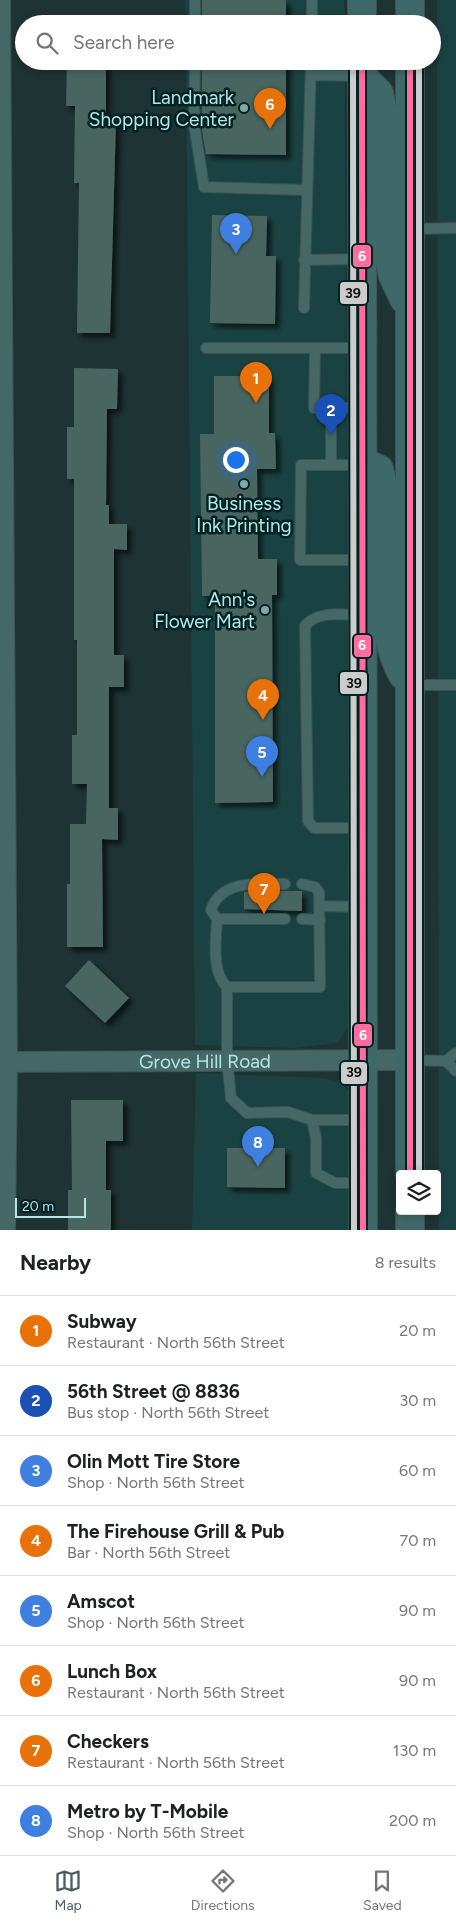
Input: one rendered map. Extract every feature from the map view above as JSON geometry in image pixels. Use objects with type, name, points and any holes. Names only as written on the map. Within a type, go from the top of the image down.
[{"type":"main road","points":[[362,0],[362,15]]},
{"type":"main road","points":[[410,0],[410,15]]},
{"type":"main road","points":[[362,70],[363,1230]]},
{"type":"main road","points":[[363,70],[379,93],[384,119],[388,167],[389,255],[392,276],[410,309]]},
{"type":"main road","points":[[410,70],[410,1170]]},
{"type":"main road","points":[[363,465],[379,469],[384,489],[388,622],[391,646],[398,667],[409,685]]},
{"type":"main road","points":[[410,1215],[410,1230]]},
{"type":"street","points":[[0,0],[5,1230]]},
{"type":"street","name":"Grove Hill Road","points":[[4,1062],[363,1058],[409,1060]]},
{"type":"lane","points":[[195,0],[195,15]]},
{"type":"lane","points":[[312,0],[312,15]]},
{"type":"lane","points":[[195,70],[194,124],[204,187],[307,190]]},
{"type":"lane","points":[[304,308],[311,70]]},
{"type":"lane","points":[[311,75],[354,70]]},
{"type":"lane","points":[[410,229],[456,228]]},
{"type":"lane","points":[[304,260],[363,259]]},
{"type":"lane","points":[[206,348],[363,348]]},
{"type":"lane","points":[[315,348],[314,408],[362,408]]},
{"type":"lane","points":[[331,408],[331,465]]},
{"type":"lane","points":[[363,465],[301,465],[300,560],[363,560]]},
{"type":"lane","points":[[363,615],[321,615],[311,619],[305,626],[308,821],[314,828],[363,828]]},
{"type":"lane","points":[[409,685],[456,685]]},
{"type":"lane","points":[[285,884],[231,887],[214,900],[211,910],[217,919],[216,954],[220,980],[227,987],[227,1060],[230,1098],[247,1113],[288,1112],[312,1120],[363,1120]]},
{"type":"lane","points":[[227,987],[320,987],[320,906],[318,892],[315,888],[302,884]]},
{"type":"lane","points":[[320,906],[363,906]]},
{"type":"lane","points":[[217,919],[285,919]]},
{"type":"lane","points":[[302,919],[320,920]]},
{"type":"lane","points":[[409,1060],[446,1060],[456,1053]]},
{"type":"lane","points":[[446,1060],[456,1071]]},
{"type":"lane","points":[[312,1120],[316,1138],[316,1173],[335,1183],[363,1183]]},
{"type":"shaded area","points":[[185,0],[344,0],[345,15],[186,15]]},
{"type":"shaded area","points":[[437,0],[456,0],[456,1230],[439,1230],[441,1170],[439,1170],[437,70],[441,70],[441,15],[437,15]]},
{"type":"shaded area","points":[[186,70],[345,70],[348,1027],[338,1043],[294,1048],[195,1045]]},
{"type":"shaded area","points":[[196,1073],[322,1078],[341,1082],[353,1097],[353,1230],[192,1230]]},
{"type":"building","points":[[202,0],[286,0],[286,15],[202,15]]},
{"type":"building","points":[[67,70],[106,70],[106,119],[116,119],[110,333],[77,333],[79,183],[74,183],[75,106],[66,106]]},
{"type":"building","name":"Landmark Shopping Center","points":[[202,70],[286,70],[286,155],[206,154],[202,131]]},
{"type":"building","points":[[212,215],[267,216],[266,256],[276,256],[275,324],[210,323]]},
{"type":"building","points":[[74,368],[118,369],[117,409],[107,409],[106,505],[109,505],[109,524],[127,524],[127,550],[114,549],[114,655],[124,655],[124,687],[109,687],[109,808],[118,808],[118,840],[102,839],[103,947],[67,947],[67,884],[70,884],[70,824],[86,824],[87,784],[72,784],[72,735],[77,735],[77,640],[74,640],[74,479],[67,479],[67,427],[74,427]]},
{"type":"building","points":[[214,376],[269,376],[269,433],[275,433],[276,469],[257,469],[258,559],[277,559],[277,595],[272,595],[273,802],[215,803],[215,596],[202,596],[200,434],[214,434]]},
{"type":"building","points":[[302,891],[302,911],[244,909],[244,892]]},
{"type":"building","points":[[89,960],[129,998],[105,1023],[65,986]]},
{"type":"building","points":[[71,1100],[123,1100],[123,1141],[106,1141],[106,1190],[111,1190],[111,1230],[68,1230],[68,1190],[72,1190]]},
{"type":"building","points":[[227,1148],[285,1148],[285,1188],[227,1187]]},
{"type":"transit line","name":"39","points":[[353,70],[354,1230]]},
{"type":"transit line","name":"6","points":[[362,70],[363,1230]]},
{"type":"transit line","name":"6","points":[[410,70],[410,1170]]},
{"type":"transit line","name":"39","points":[[419,70],[419,1170]]},
{"type":"place","name":"Landmark Shopping Center","points":[[244,108]]},
{"type":"place","name":"Lunch Box","points":[[270,129]]},
{"type":"place","name":"Olin Mott Tire Store","points":[[236,254]]},
{"type":"place","name":"Subway","points":[[256,403]]},
{"type":"place","name":"56th Street @ 8836","points":[[331,435]]},
{"type":"place","name":"Business Ink Printing","points":[[244,484]]},
{"type":"place","name":"Ann's Flower Mart","points":[[265,610]]},
{"type":"place","name":"The Firehouse Grill & Pub","points":[[263,720]]},
{"type":"place","name":"Amscot","points":[[262,777]]},
{"type":"place","name":"Checkers","points":[[264,914]]},
{"type":"place","name":"Metro by T-Mobile","points":[[258,1167]]}]
